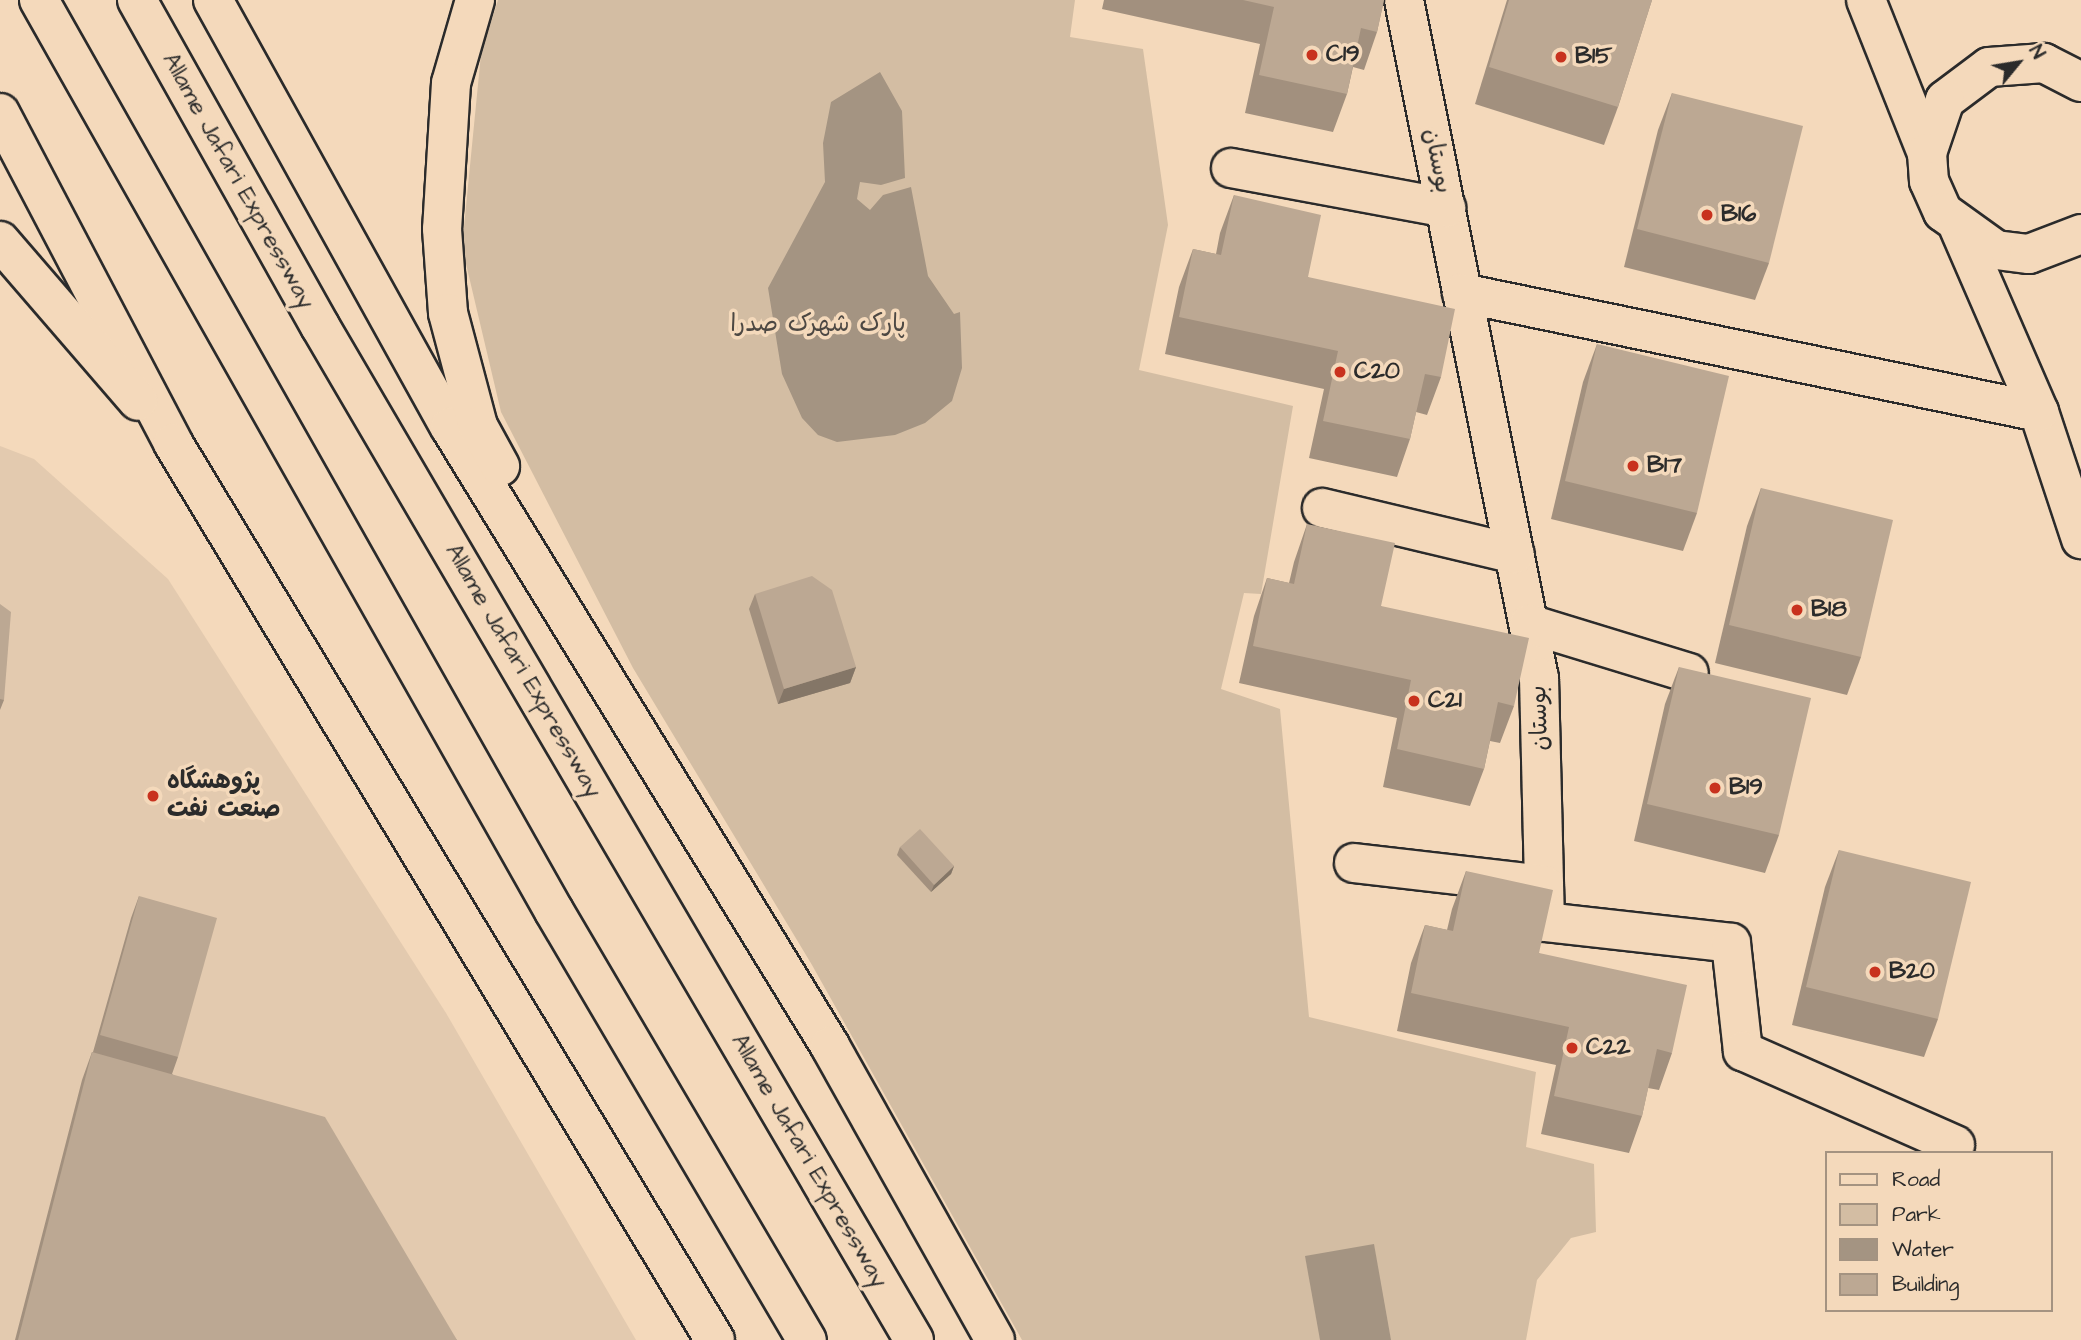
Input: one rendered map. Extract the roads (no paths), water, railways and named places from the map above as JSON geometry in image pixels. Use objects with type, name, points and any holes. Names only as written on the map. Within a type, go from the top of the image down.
[{"type":"main road","points":[[39,0],[554,911],[807,1340]]},
{"type":"main road","name":"Allame Jafari Expressway","points":[[136,0],[914,1340]]},
{"type":"main road","points":[[213,0],[450,427],[530,551],[830,1046],[995,1340]]},
{"type":"main road","points":[[475,0],[451,83],[442,152],[448,313],[478,426],[502,471],[530,551]]},
{"type":"main road","name":"بوستان","points":[[1404,0],[1539,678],[1545,922],[1731,943],[1743,1051],[1955,1145]]},
{"type":"main road","points":[[1866,0],[1927,153],[1929,181],[1959,228],[2039,412],[2081,539]]},
{"type":"main road","points":[[1927,153],[1945,100],[1989,66],[2044,63],[2081,82]]},
{"type":"main road","points":[[0,113],[173,443],[715,1340]]},
{"type":"main road","points":[[1231,168],[1446,208]]},
{"type":"main road","points":[[1959,228],[1996,250],[2029,254],[2081,234]]},
{"type":"main road","points":[[0,241],[173,443]]},
{"type":"main road","points":[[1462,293],[2039,412]]},
{"type":"main road","points":[[1322,508],[1515,554]]},
{"type":"main road","points":[[1529,624],[1689,673]]},
{"type":"main road","points":[[1354,863],[1544,885]]},
{"type":"water","points":[[880,72],[902,111],[905,178],[881,185],[860,182],[857,199],[870,210],[883,195],[911,187],[928,276],[954,314],[960,312],[962,368],[952,401],[925,423],[895,435],[837,442],[818,435],[802,418],[782,374],[768,288],[825,182],[823,143],[831,102]]},
{"type":"water","points":[[1374,1244],[1391,1340],[1320,1340],[1305,1256]]},
{"type":"place","name":"C19","points":[[1312,55]]},
{"type":"place","name":"B15","points":[[1561,57]]},
{"type":"place","name":"B16","points":[[1707,215]]},
{"type":"place","name":"C20","points":[[1340,372]]},
{"type":"place","name":"B17","points":[[1633,466]]},
{"type":"place","name":"B18","points":[[1797,610]]},
{"type":"place","name":"C21","points":[[1414,701]]},
{"type":"place","name":"B19","points":[[1715,788]]},
{"type":"place","name":"پژوهشگاه صنعت نفت","points":[[153,796]]},
{"type":"place","name":"B20","points":[[1875,972]]},
{"type":"place","name":"C22","points":[[1572,1048]]},
{"type":"park label","name":"پارک شهرک صدرا","points":[[818,325]]}]
